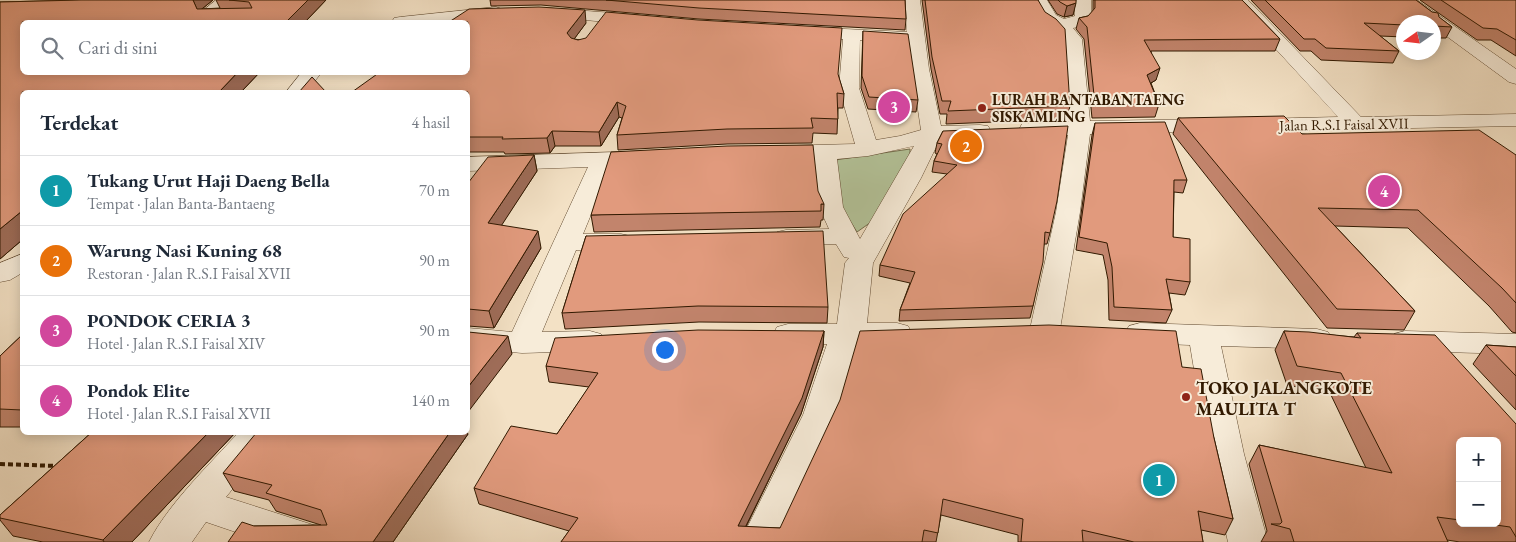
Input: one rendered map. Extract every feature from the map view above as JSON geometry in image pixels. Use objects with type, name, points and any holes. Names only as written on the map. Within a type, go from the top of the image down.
[{"type":"street","points":[[215,20],[209,18],[208,13],[227,0]]},
{"type":"street","points":[[458,16],[477,0]]},
{"type":"street","points":[[760,542],[820,415],[847,335],[859,263],[909,178],[932,133],[912,0]]},
{"type":"street","points":[[1039,0],[1050,18],[1061,26],[1073,39],[1080,127],[1068,212],[1046,330]]},
{"type":"street","points":[[1061,26],[1078,22],[1083,18],[1083,0]]},
{"type":"street","points":[[1239,0],[1356,124]]},
{"type":"street","points":[[1407,0],[1516,78]]},
{"type":"street","points":[[419,20],[524,12],[657,22]]},
{"type":"street","points":[[588,35],[602,17]]},
{"type":"street","points":[[790,32],[917,38]]},
{"type":"street","points":[[852,35],[849,88],[868,149]]},
{"type":"street","points":[[298,90],[310,75]]},
{"type":"street","name":"Jalan R.S.I Faisal XVII","points":[[756,153],[825,153],[868,149],[904,142],[932,133],[1080,127],[1516,120]]},
{"type":"street","points":[[825,153],[832,207],[859,263]]},
{"type":"street","points":[[470,164],[669,156]]},
{"type":"street","points":[[522,343],[602,160]]},
{"type":"street","points":[[765,238],[845,236]]},
{"type":"street","points":[[565,242],[648,241]]},
{"type":"street","points":[[0,274],[20,263]]},
{"type":"street","points":[[1112,331],[1204,337],[1343,340]]},
{"type":"street","points":[[757,334],[847,335],[927,332]]},
{"type":"street","points":[[1204,337],[1226,454],[1248,542]]},
{"type":"street","points":[[470,338],[522,343],[620,339]]},
{"type":"street","points":[[1382,341],[1516,344]]},
{"type":"street","points":[[1432,342],[1458,370]]},
{"type":"street","points":[[169,542],[198,504],[257,435]]},
{"type":"street","points":[[198,504],[315,542]]},
{"type":"path","points":[[0,464],[66,466]]},
{"type":"green space","points":[[910,149],[910,160],[874,220],[857,232],[840,205],[835,160]]},
{"type":"building","points":[[193,0],[197,9],[252,8],[249,2],[229,0],[308,0],[288,20],[20,20],[20,75],[235,75],[221,90],[20,90],[20,213],[0,229],[0,2]]},
{"type":"building","points":[[606,0],[905,0],[906,19],[699,8]]},
{"type":"building","points":[[925,0],[1038,0],[1045,12],[1056,19],[1065,29],[1070,106],[948,111],[951,101],[942,101],[932,57]]},
{"type":"building","points":[[1058,0],[1076,0],[1076,3],[1067,6]]},
{"type":"building","points":[[1095,0],[1242,0],[1280,39],[1144,40],[1160,68],[1147,75],[1159,104],[1095,105],[1087,27],[1079,18],[1088,16],[1095,8]]},
{"type":"building","points":[[1265,0],[1416,0],[1438,15],[1396,15],[1396,25],[1364,23],[1396,49],[1396,51],[1326,48],[1315,39],[1304,39]]},
{"type":"building","points":[[1441,0],[1516,0],[1516,40],[1497,29],[1483,28]]},
{"type":"building","points":[[539,7],[585,10],[567,33],[571,38],[578,40],[586,38],[606,12],[698,20],[842,28],[838,74],[844,94],[837,93],[838,119],[811,118],[813,128],[727,129],[617,135],[626,106],[617,102],[599,132],[552,131],[547,138],[502,139],[503,137],[470,137],[470,90],[355,90],[376,75],[470,75],[470,20],[452,20],[469,9]]},
{"type":"building","points":[[1441,19],[1452,27],[1441,26]]},
{"type":"building","points":[[863,31],[908,34],[918,100],[869,97],[862,76]]},
{"type":"building","points":[[312,77],[324,90],[301,90]]},
{"type":"building","points":[[1284,116],[1302,134],[1479,130],[1516,155],[1516,303],[1418,210],[1318,208],[1415,311],[1337,309],[1178,118]]},
{"type":"building","points":[[1165,122],[1187,180],[1174,180],[1173,237],[1190,239],[1190,282],[1166,279],[1172,310],[1114,307],[1112,267],[1107,243],[1079,237],[1095,123]]},
{"type":"building","points":[[1068,126],[1057,201],[1050,233],[1045,232],[1043,262],[1033,306],[900,310],[915,272],[880,265],[903,214],[957,165],[934,161],[942,144],[937,143],[943,131]]},
{"type":"building","points":[[813,145],[818,191],[824,204],[821,204],[821,211],[591,215],[611,152],[727,146]]},
{"type":"building","points":[[534,155],[488,223],[538,231],[489,311],[470,309],[470,180],[488,157]]},
{"type":"building","points":[[823,231],[828,307],[698,306],[562,313],[586,236]]},
{"type":"building","points":[[1049,325],[1176,331],[1182,367],[1201,369],[1214,438],[1233,519],[1198,511],[1203,542],[1134,542],[1082,530],[1083,542],[1021,542],[1023,519],[943,499],[938,533],[924,530],[922,542],[561,542],[578,518],[474,488],[511,426],[557,434],[598,373],[546,366],[555,338],[698,330],[824,331],[802,398],[738,526],[780,528],[840,400],[860,331]]},
{"type":"building","points":[[1284,331],[1361,338],[1357,333],[1435,335],[1516,424],[1516,537],[1510,527],[1501,526],[1501,437],[1456,437],[1456,519],[1437,517],[1448,542],[1294,542],[1290,529],[1271,524],[1280,524],[1282,522],[1259,445],[1392,473],[1341,373],[1297,366]]},
{"type":"building","points":[[470,332],[508,336],[470,384]]},
{"type":"building","points":[[20,337],[20,410],[0,409],[0,356]]},
{"type":"building","points":[[1486,345],[1516,347],[1516,376]]},
{"type":"building","points":[[89,435],[206,435],[103,540],[0,518],[0,515]]},
{"type":"building","points":[[255,435],[448,435],[373,542],[228,542],[242,522],[254,526],[327,525],[321,510],[266,493],[272,485],[223,473]]},
{"type":"place","name":"PONDOK CERIA 3","points":[[894,107]]},
{"type":"place","name":"LURAH BANTABANTAENG SISKAMLING","points":[[982,108]]},
{"type":"place","name":"Warung Nasi Kuning 68","points":[[966,146]]},
{"type":"place","name":"Pondok Elite","points":[[1384,191]]},
{"type":"place","name":"TOKO JALANGKOTE MAULITA T","points":[[1186,397]]},
{"type":"place","name":"Tukang Urut Haji Daeng Bella","points":[[1159,480]]}]
